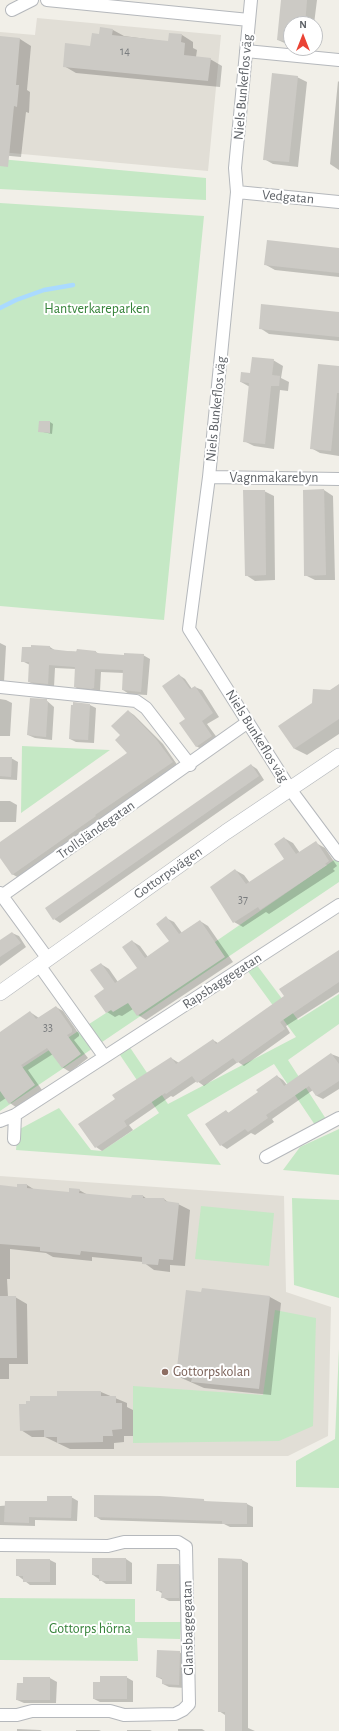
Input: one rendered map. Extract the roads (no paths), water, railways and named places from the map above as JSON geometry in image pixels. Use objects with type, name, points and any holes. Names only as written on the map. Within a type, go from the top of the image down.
[{"type":"street","points":[[12,10],[32,0]]},
{"type":"street","points":[[47,0],[113,3],[249,20]]},
{"type":"street","name":"Niels Bunkeflos väg","points":[[251,0],[235,168],[237,192],[209,477],[189,630],[290,789]]},
{"type":"street","points":[[246,51],[339,60]]},
{"type":"street","name":"Vedgatan","points":[[237,192],[339,202]]},
{"type":"street","name":"Vagnmakarebyn","points":[[209,477],[339,479]]},
{"type":"street","points":[[0,687],[136,701],[146,708],[190,765]]},
{"type":"street","name":"Trollsländegatan","points":[[44,962],[1,895],[190,765],[248,722]]},
{"type":"street","name":"Gottorpsvägen","points":[[0,993],[226,832],[339,756]]},
{"type":"street","points":[[290,789],[339,855]]},
{"type":"street","name":"Rapsbaggegatan","points":[[0,1121],[15,1115],[339,905]]},
{"type":"street","points":[[44,962],[104,1056]]},
{"type":"street","points":[[14,1139],[15,1115]]},
{"type":"street","points":[[266,1157],[339,1118]]},
{"type":"street","name":"Glansbaggegatan","points":[[0,1545],[108,1546],[124,1542],[178,1542],[186,1547],[189,1704],[183,1710],[175,1714],[124,1715],[110,1711],[32,1711],[16,1715],[0,1716]]},
{"type":"waterway","points":[[0,308],[16,300],[44,290],[73,285]]},
{"type":"place","name":"Gottorpskolan","points":[[165,1372]]},
{"type":"park label","name":"Hantverkareparken","points":[[97,309]]},
{"type":"park label","name":"Gottorps hörna","points":[[90,1629]]}]
